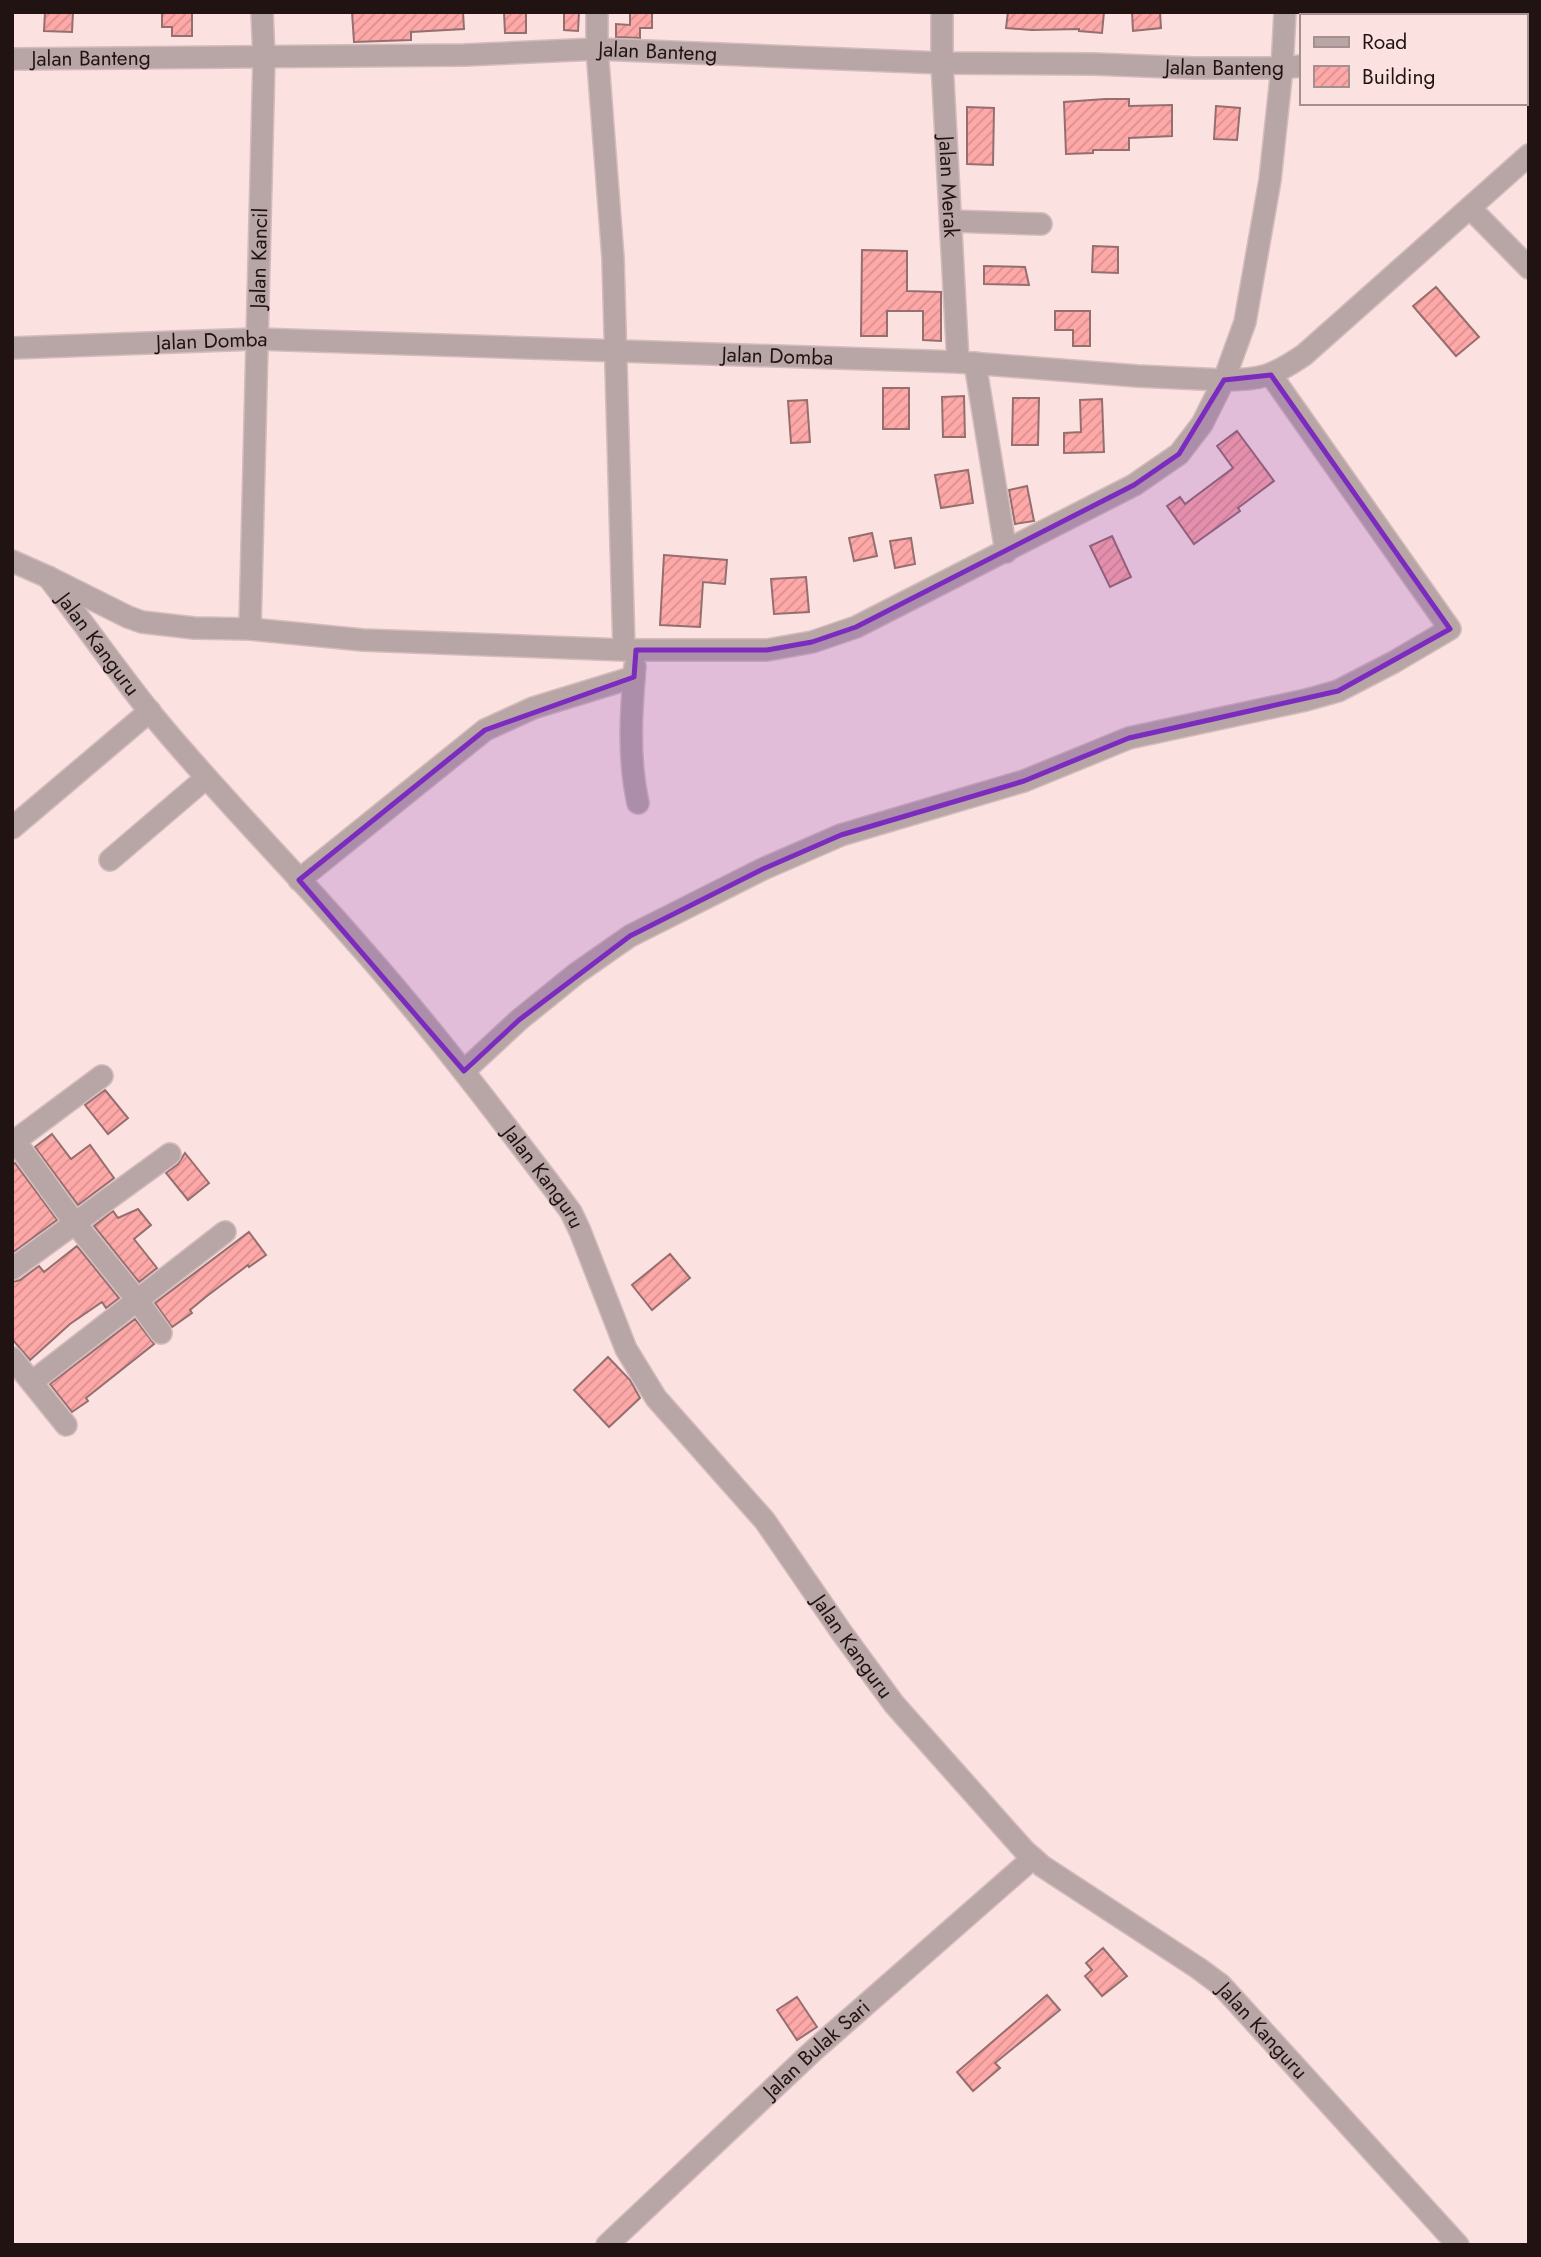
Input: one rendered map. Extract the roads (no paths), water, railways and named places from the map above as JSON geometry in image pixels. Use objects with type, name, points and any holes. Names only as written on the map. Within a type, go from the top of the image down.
[{"type":"street","name":"Jalan Kancil","points":[[250,629],[264,58],[262,12]]},
{"type":"street","points":[[597,12],[597,49],[613,258],[630,650],[634,677],[631,709],[633,778],[638,803]]},
{"type":"street","name":"Jalan Merak","points":[[942,12],[942,63],[951,221],[967,363],[1006,552]]},
{"type":"street","points":[[12,561],[48,576],[128,617],[142,622],[194,628],[250,629],[363,640],[630,650],[767,650],[812,642],[856,627],[1134,485],[1179,454],[1202,424],[1224,380],[1245,322],[1292,67],[1285,12]]},
{"type":"street","name":"Jalan Banteng","points":[[12,59],[464,55],[597,49],[942,63],[1292,67]]},
{"type":"street","points":[[464,1071],[519,1020],[577,973],[630,936],[763,869],[841,835],[1024,781],[1129,738],[1306,701],[1338,691],[1450,629],[1271,375],[1304,355],[1529,155]]},
{"type":"street","points":[[1470,208],[1529,268]]},
{"type":"street","points":[[951,221],[1041,224]]},
{"type":"street","name":"Jalan Domba","points":[[12,348],[257,339],[967,363],[1224,380],[1247,380],[1271,375]]},
{"type":"street","name":"Jalan Kanguru","points":[[48,576],[150,711],[206,778],[363,949],[464,1071],[571,1212],[626,1349],[656,1398],[765,1521],[894,1704],[1042,1866],[1221,1985],[1458,2245]]},
{"type":"street","points":[[299,880],[485,730],[533,708],[634,677]]},
{"type":"street","points":[[12,828],[150,711]]},
{"type":"street","points":[[110,860],[206,778]]},
{"type":"street","points":[[102,1076],[13,1142],[161,1333]]},
{"type":"street","points":[[12,1269],[170,1154]]},
{"type":"street","points":[[32,1382],[225,1232]]},
{"type":"street","points":[[12,1358],[66,1424]]},
{"type":"street","name":"Jalan Bulak Sari","points":[[607,2245],[813,2051],[1033,1858]]}]
